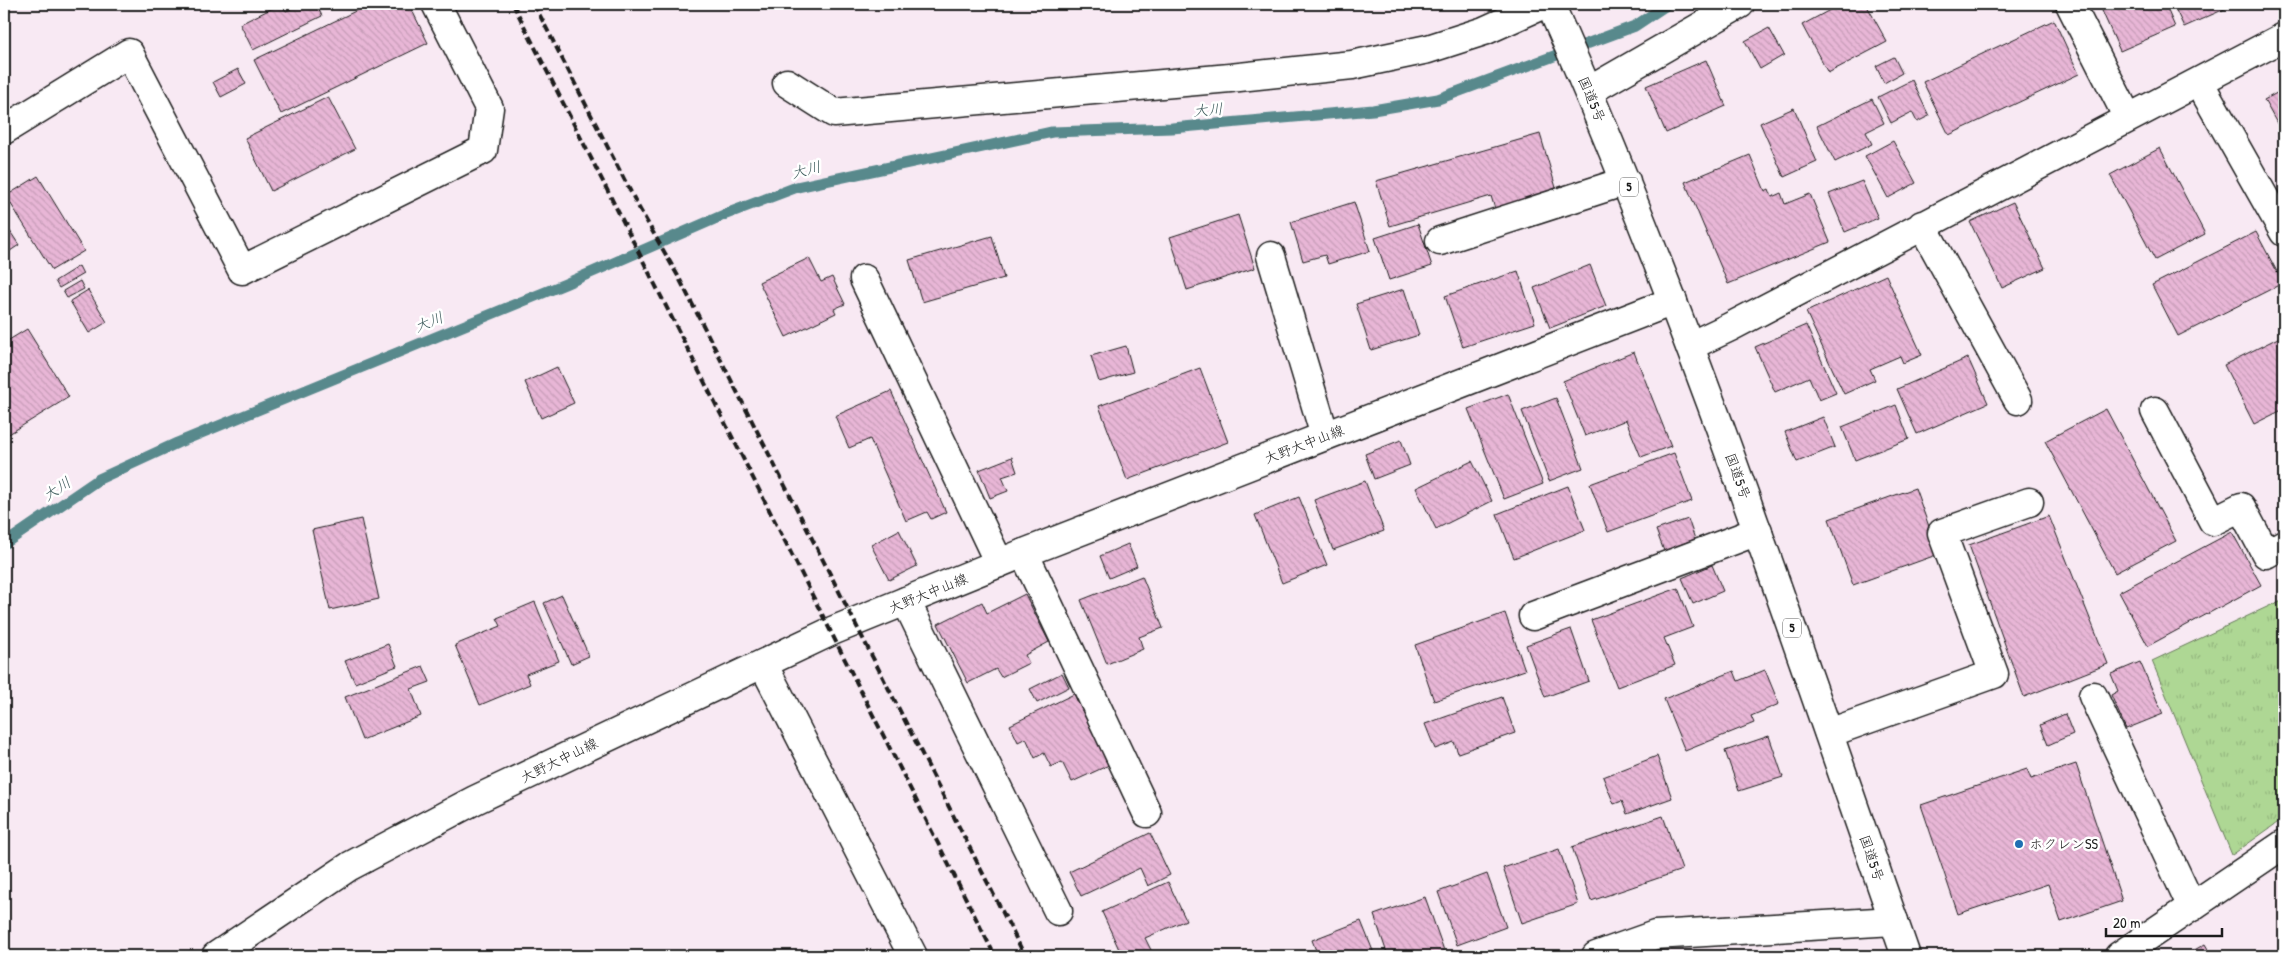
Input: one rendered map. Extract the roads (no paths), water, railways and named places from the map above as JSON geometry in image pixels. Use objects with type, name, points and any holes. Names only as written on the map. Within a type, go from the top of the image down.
[{"type":"main road","points":[[4,130],[129,53],[242,270],[483,150],[489,108],[436,4]]},
{"type":"main road","points":[[1586,83],[1740,4]]},
{"type":"main road","points":[[2070,4],[2128,118]]},
{"type":"main road","points":[[787,83],[834,114],[1230,78],[1352,65],[1428,49],[1550,10]]},
{"type":"main road","name":"国道5号","points":[[1550,10],[1586,83],[1690,346],[1758,531],[1906,956]]},
{"type":"main road","points":[[1690,346],[1730,327],[2284,37]]},
{"type":"main road","points":[[2199,82],[2284,232]]},
{"type":"main road","points":[[1440,241],[1626,182]]},
{"type":"main road","points":[[1922,225],[2018,400]]},
{"type":"main road","points":[[1271,256],[1325,436]]},
{"type":"main road","points":[[864,279],[999,564]]},
{"type":"main road","name":"大野大中山線","points":[[216,956],[350,866],[475,800],[832,632],[1024,553],[1673,301]]},
{"type":"main road","points":[[2155,411],[2213,521],[2241,507],[2266,554],[2284,544]]},
{"type":"main road","points":[[1828,733],[1994,674],[1942,533],[2029,502]]},
{"type":"main road","points":[[1533,616],[1758,531]]},
{"type":"main road","points":[[1024,553],[1146,813]]},
{"type":"main road","points":[[906,601],[1058,910]]},
{"type":"main road","points":[[763,664],[914,956]]},
{"type":"main road","points":[[2093,696],[2192,907]]},
{"type":"main road","points":[[2120,956],[2284,844]]},
{"type":"main road","points":[[1596,956],[1655,934],[1894,921]]},
{"type":"waterway","name":"大川","points":[[4,544],[99,479],[177,443],[565,284],[726,214],[797,187],[1052,132],[1172,128],[1373,110],[1438,99],[1635,26],[1668,4]]},
{"type":"railway","points":[[513,4],[995,956]]},
{"type":"railway","points":[[534,4],[638,206],[678,276],[1025,956]]},
{"type":"place","name":"ホクレンSS","points":[[2019,844]]}]
